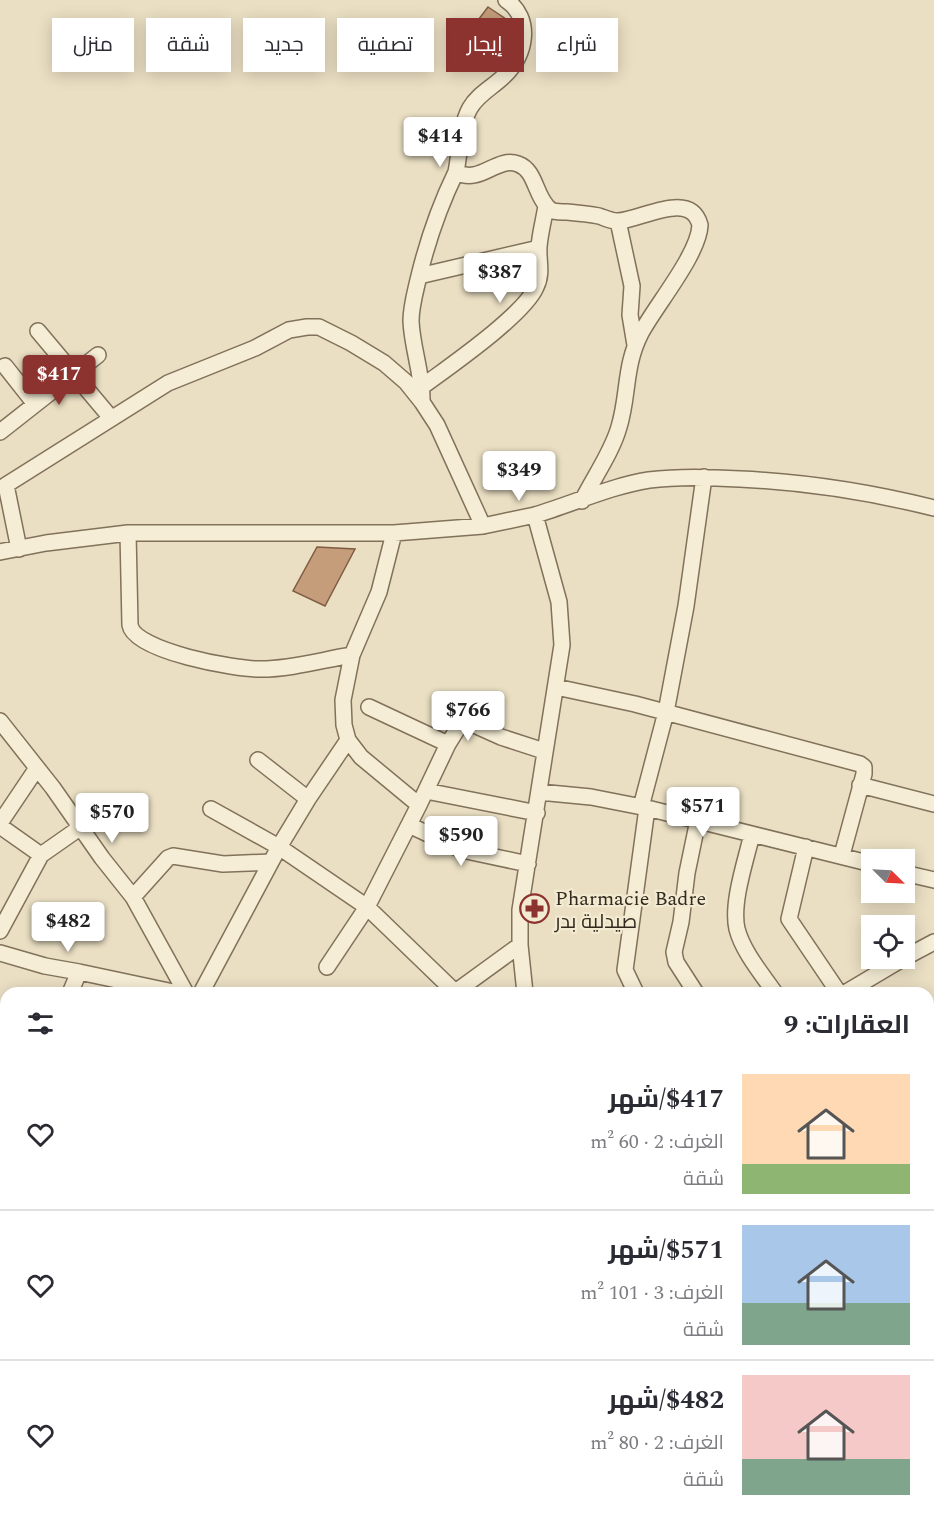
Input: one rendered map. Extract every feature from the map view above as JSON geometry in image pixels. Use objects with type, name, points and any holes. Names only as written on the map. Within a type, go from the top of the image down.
[{"type":"street","points":[[422,402],[423,386],[411,319],[419,276],[440,205],[456,172],[466,117],[478,98],[504,76],[517,58],[524,37],[524,23],[517,10],[506,0]]},
{"type":"street","points":[[456,172],[470,176],[480,175],[504,163],[520,165],[535,183],[546,206],[553,211],[590,214],[618,221],[652,211],[679,208],[688,210],[696,216],[700,225],[694,247],[635,345],[628,365],[619,426],[582,501]]},
{"type":"street","points":[[423,386],[505,322],[526,302],[536,288],[541,273],[539,248],[546,206]]},
{"type":"street","points":[[618,221],[632,286],[630,315],[635,345]]},
{"type":"street","points":[[419,276],[539,248]]},
{"type":"street","points":[[19,549],[3,481],[168,383],[255,348],[289,330],[307,327],[319,327],[351,343],[384,363],[406,382],[422,402],[453,456],[483,526]]},
{"type":"street","points":[[38,331],[111,418]]},
{"type":"street","points":[[0,432],[98,355]]},
{"type":"street","points":[[5,366],[35,404]]},
{"type":"street","points":[[633,987],[625,970],[644,808],[666,712],[686,606],[704,477]]},
{"type":"street","points":[[0,552],[46,543],[128,533],[394,532],[483,526],[535,515],[627,485],[648,481],[704,477],[799,482],[934,508]]},
{"type":"street","points":[[524,987],[520,945],[520,910],[562,645],[559,602],[535,515]]},
{"type":"street","points":[[394,532],[379,592],[352,655],[343,700],[344,725],[348,740],[361,757],[423,798],[537,813]]},
{"type":"street","points":[[128,533],[130,626],[131,632],[143,641],[176,654],[260,670],[352,655]]},
{"type":"street","points":[[556,687],[666,712],[857,762],[864,770],[842,855]]},
{"type":"street","points":[[369,707],[448,744]]},
{"type":"street","points":[[0,721],[38,768],[102,858],[133,897],[183,987]]},
{"type":"street","points":[[327,967],[367,907],[460,722],[466,721],[501,737],[544,751]]},
{"type":"street","points":[[204,987],[279,848],[308,799],[348,740]]},
{"type":"street","points":[[258,760],[308,799]]},
{"type":"street","points":[[38,768],[0,825],[41,855]]},
{"type":"street","points":[[860,785],[934,804]]},
{"type":"street","points":[[539,792],[591,797],[644,808],[861,861]]},
{"type":"street","points":[[211,809],[279,848],[367,907],[448,987]]},
{"type":"street","points":[[692,987],[676,962],[674,952],[698,820]]},
{"type":"street","points":[[409,825],[462,850],[528,864]]},
{"type":"street","points":[[0,932],[41,855],[81,827]]},
{"type":"street","points":[[753,834],[737,902],[737,928],[752,958],[771,987]]},
{"type":"street","points":[[806,847],[789,920],[835,987]]},
{"type":"street","points":[[133,897],[168,858],[178,857],[223,864],[271,862]]},
{"type":"street","points":[[915,876],[934,880]]},
{"type":"street","points":[[915,952],[934,942]]},
{"type":"street","points":[[462,987],[520,945]]},
{"type":"street","points":[[0,953],[45,966],[149,987]]},
{"type":"street","points":[[855,987],[885,969]]},
{"type":"street","points":[[72,987],[78,972]]},
{"type":"building","points":[[488,7],[504,18],[480,18]]},
{"type":"building","points":[[317,547],[355,549],[325,606],[293,591]]},
{"type":"place","name":"Pharmacie Badre صيدلية بدر","points":[[534,909]]}]
